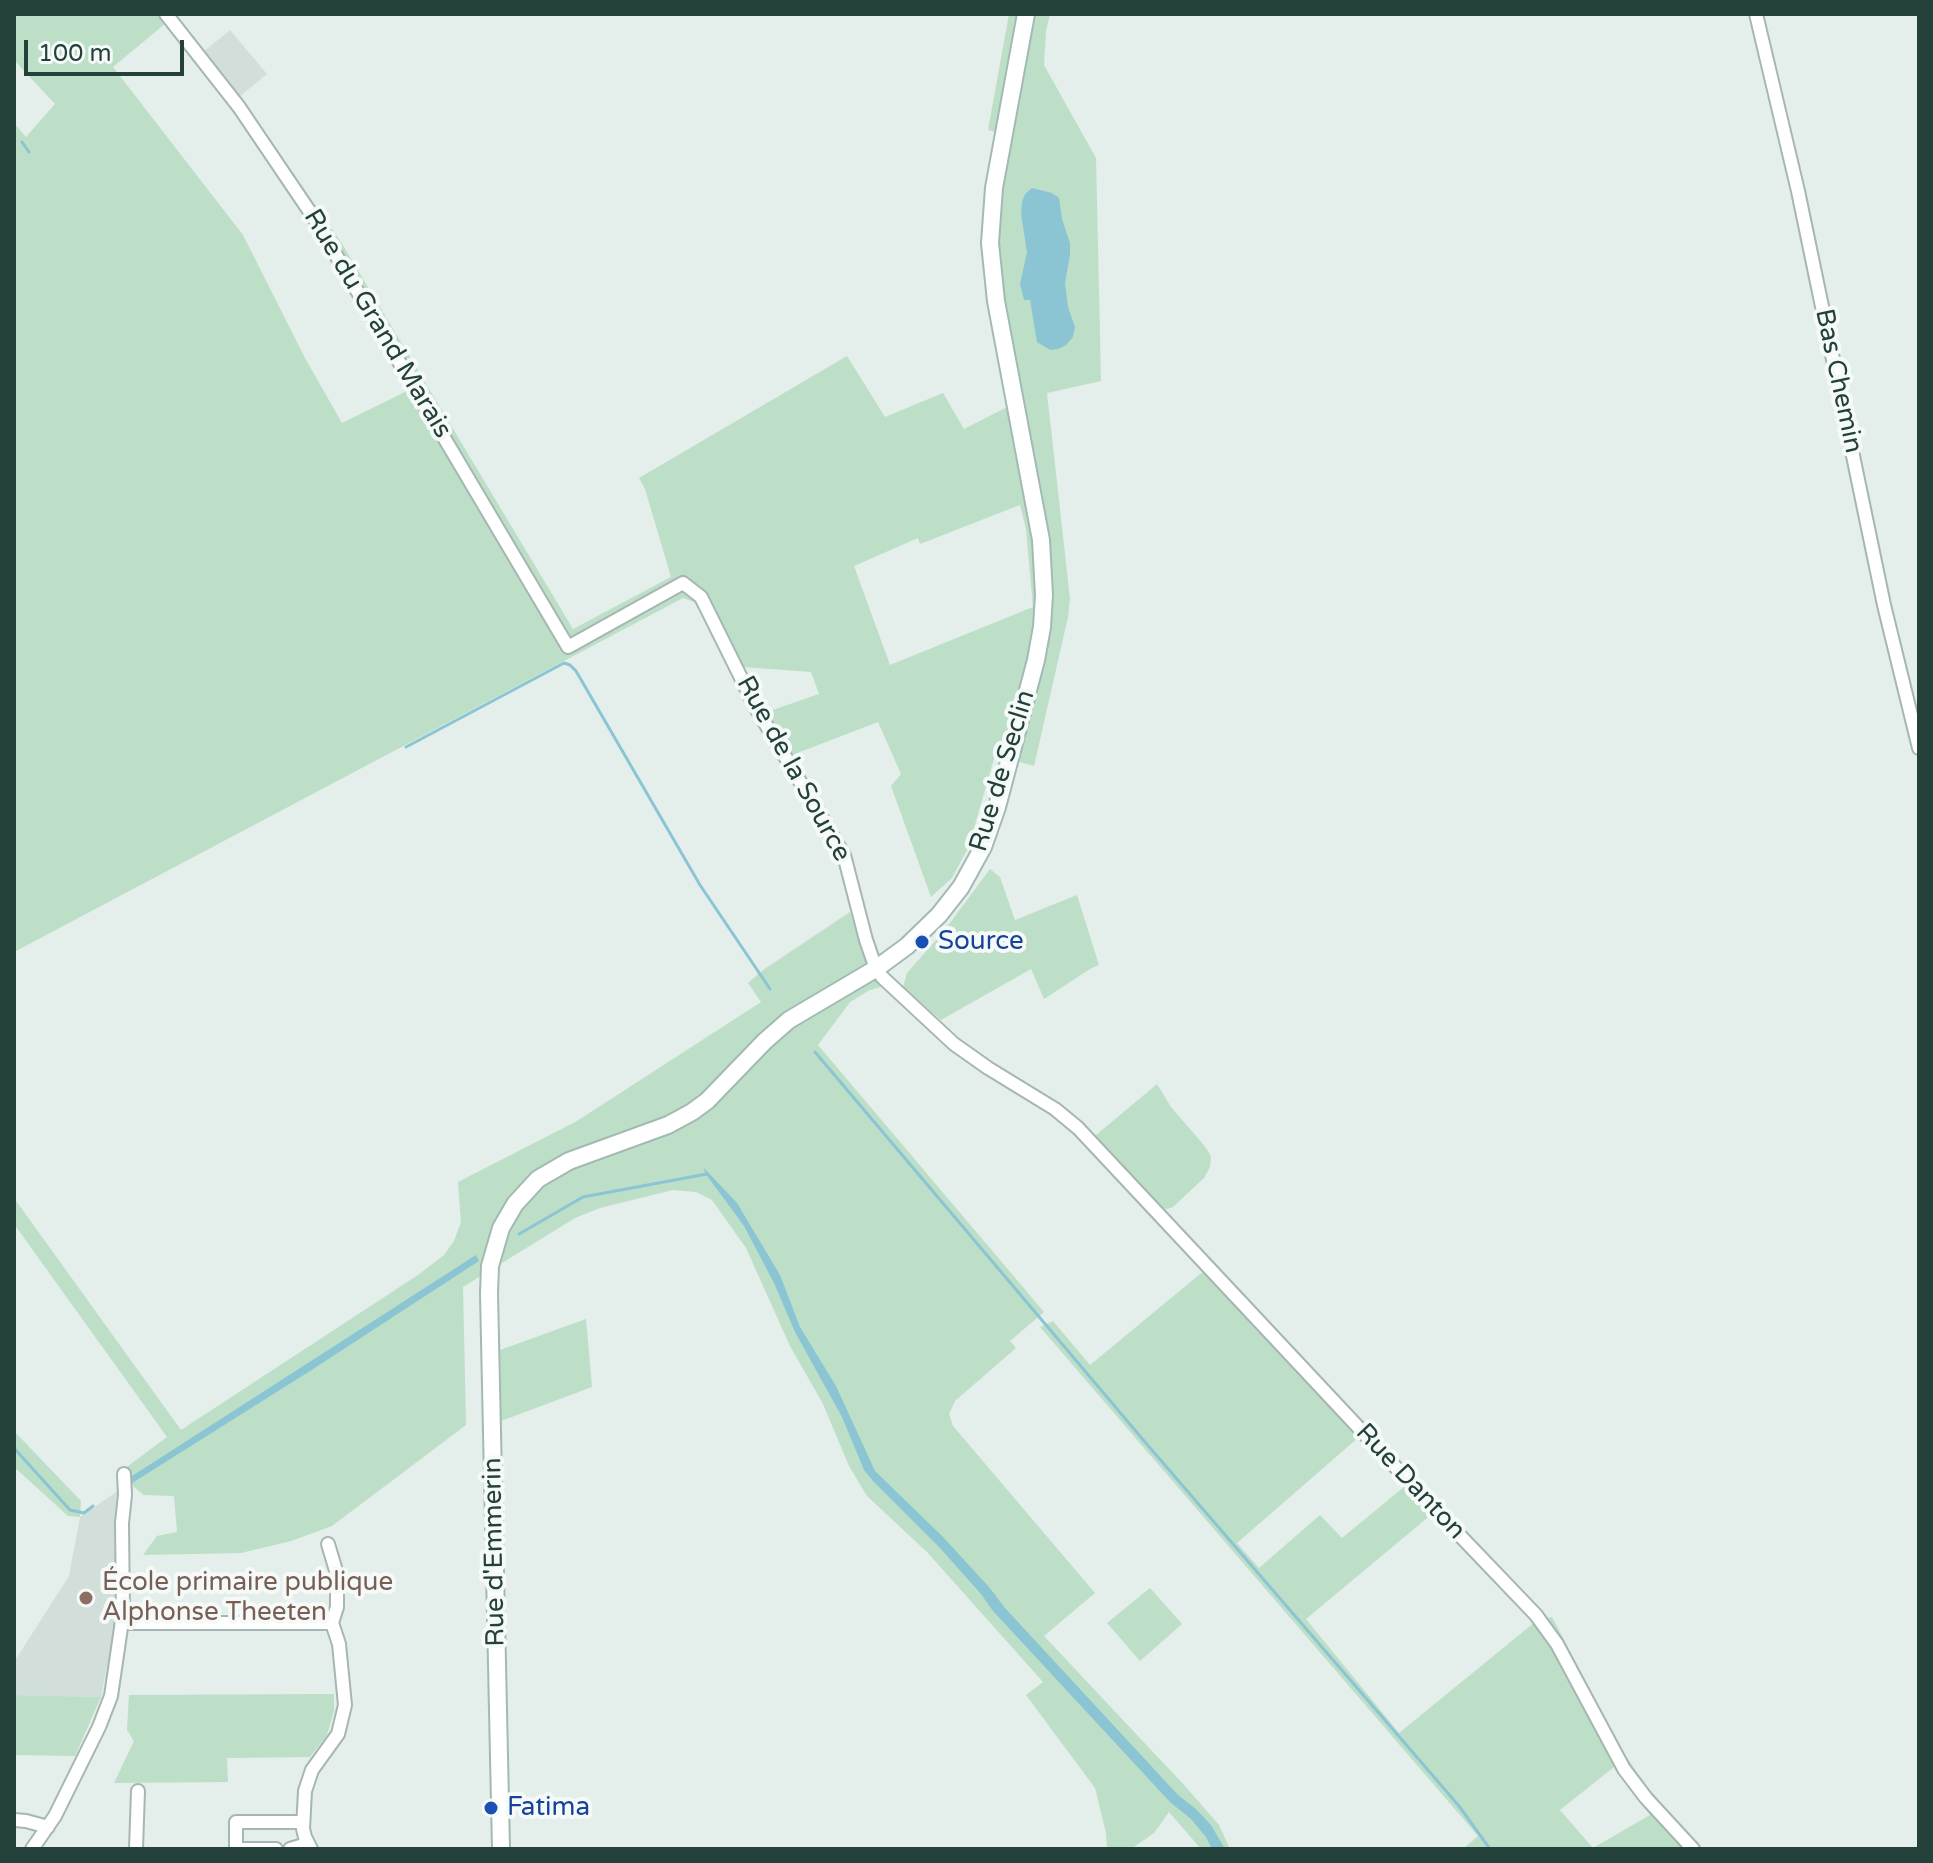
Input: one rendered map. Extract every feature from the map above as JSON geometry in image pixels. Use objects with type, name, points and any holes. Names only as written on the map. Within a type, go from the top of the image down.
[{"type":"main road","name":"Rue de Seclin","points":[[492,1255],[509,1213],[538,1179],[569,1161],[668,1125],[692,1112],[719,1090],[781,1026],[877,968],[907,946],[939,915],[961,887],[979,856],[997,807],[1038,648],[1044,595],[1041,540],[993,284],[990,234],[994,188],[1024,17]]},
{"type":"main road","name":"Rue d'Emmerin","points":[[492,1255],[489,1293],[501,1849]]},
{"type":"street","name":"Rue du Grand Marais","points":[[166,14],[239,107],[314,218],[568,647]]},
{"type":"street","name":"Bas Chemin","points":[[1756,14],[1798,191],[1884,605],[1919,748]]},
{"type":"street","name":"Rue de la Source","points":[[568,647],[683,583],[701,597],[756,708],[844,855],[863,930],[877,968],[891,987],[954,1044],[1061,1113],[1090,1140]]},
{"type":"street","name":"Rue Danton","points":[[1090,1140],[1536,1615],[1557,1644],[1624,1769],[1693,1849]]},
{"type":"street","points":[[33,1849],[48,1827],[109,1704],[123,1623],[124,1475]]},
{"type":"street","points":[[290,1849],[309,1846],[303,1822],[305,1791],[309,1776],[338,1734],[344,1712],[345,1692],[339,1644],[332,1623],[337,1607],[337,1574],[328,1544]]},
{"type":"street","points":[[123,1623],[332,1623]]},
{"type":"street","points":[[136,1849],[138,1791]]},
{"type":"street","points":[[14,1820],[48,1827]]},
{"type":"street","points":[[276,1849],[236,1849],[236,1822],[303,1822]]},
{"type":"shaded area","points":[[230,30],[267,74],[239,97],[202,53]]},
{"type":"shaded area","name":"École primaire publique Alphonse Theeten","points":[[122,1488],[118,1517],[116,1620],[101,1697],[14,1695],[14,1662],[69,1576],[80,1517]]},
{"type":"green space","points":[[14,14],[173,14],[239,97],[341,242],[573,629],[671,577],[639,478],[847,356],[885,417],[943,393],[964,429],[1021,400],[999,284],[997,249],[998,221],[1011,136],[988,130],[1009,14],[1050,14],[1044,65],[1096,158],[1101,381],[1047,393],[1070,599],[1068,617],[1034,766],[995,755],[969,846],[952,878],[931,897],[891,786],[901,774],[878,722],[792,755],[767,712],[819,694],[811,672],[729,666],[694,602],[683,598],[14,952],[14,123],[26,137],[55,104],[14,60]],"holes":[[[166,23],[228,102],[296,202],[407,391],[342,423],[305,358],[243,235],[113,67]],[[1020,505],[1026,529],[1033,607],[890,665],[854,566],[918,538],[920,544]]]},
{"type":"green space","points":[[990,869],[1000,877],[1015,920],[1077,895],[1099,965],[1044,999],[1031,969],[941,1020],[903,987],[907,973],[944,931]]},
{"type":"green space","points":[[850,912],[864,955],[881,987],[850,1002],[818,1045],[1044,1312],[1010,1341],[1016,1348],[955,1401],[949,1414],[953,1426],[1095,1593],[1044,1636],[1185,1786],[1219,1825],[1230,1849],[1201,1849],[1169,1812],[1154,1833],[1131,1849],[1107,1849],[1095,1788],[1026,1695],[1043,1682],[927,1552],[867,1496],[849,1466],[823,1404],[790,1346],[746,1248],[712,1200],[696,1192],[673,1190],[600,1208],[575,1218],[463,1287],[466,1425],[332,1526],[291,1541],[241,1553],[143,1555],[157,1536],[177,1532],[174,1496],[144,1495],[134,1487],[124,1469],[167,1437],[14,1224],[14,1198],[181,1430],[444,1255],[454,1241],[461,1222],[458,1182],[577,1121],[761,1002],[748,983]]},
{"type":"green space","points":[[1157,1084],[1171,1107],[1211,1156],[1204,1178],[1173,1207],[1166,1209],[1150,1199],[1095,1136]]},
{"type":"green space","points":[[1205,1270],[1359,1437],[1237,1543],[1259,1568],[1320,1515],[1342,1538],[1404,1487],[1432,1514],[1306,1619],[1399,1733],[1535,1622],[1552,1617],[1624,1754],[1653,1794],[1703,1849],[1463,1849],[1478,1836],[1040,1327],[1053,1321],[1090,1365]],"holes":[[[1614,1767],[1650,1815],[1593,1848],[1560,1810]]]},
{"type":"green space","points":[[586,1319],[592,1387],[501,1421],[500,1350]]},
{"type":"green space","points":[[14,1431],[81,1501],[80,1517],[68,1516],[14,1467]]},
{"type":"green space","points":[[1150,1588],[1182,1624],[1140,1661],[1107,1623]]},
{"type":"green space","points":[[334,1694],[334,1711],[327,1735],[310,1757],[227,1758],[228,1782],[114,1783],[134,1741],[127,1730],[129,1695]]},
{"type":"green space","points":[[14,1695],[101,1697],[75,1756],[14,1755]]},
{"type":"water","points":[[1032,188],[1059,198],[1070,243],[1065,283],[1075,327],[1073,337],[1058,349],[1050,350],[1037,342],[1030,300],[1024,300],[1020,284],[1027,252],[1022,202]]},
{"type":"water","points":[[704,1168],[737,1203],[780,1275],[800,1327],[836,1386],[875,1471],[943,1537],[1178,1795],[1211,1825],[1225,1849],[1212,1849],[1191,1819],[1170,1802],[993,1611],[940,1548],[864,1470],[842,1417],[795,1332],[744,1226]]},
{"type":"water","points":[[476,1255],[479,1261],[129,1485],[129,1478]]},
{"type":"waterway","points":[[22,142],[29,152]]},
{"type":"waterway","points":[[406,747],[564,663],[570,665],[700,885],[770,989]]},
{"type":"waterway","points":[[815,1052],[1459,1806],[1490,1849]]},
{"type":"waterway","points":[[519,1234],[583,1197],[707,1174]]},
{"type":"waterway","points":[[14,1448],[70,1510],[84,1513],[93,1506]]},
{"type":"place","name":"Source","points":[[922,942]]},
{"type":"place","name":"École primaire publique Alphonse Theeten","points":[[86,1598]]},
{"type":"place","name":"Fatima","points":[[491,1808]]}]
